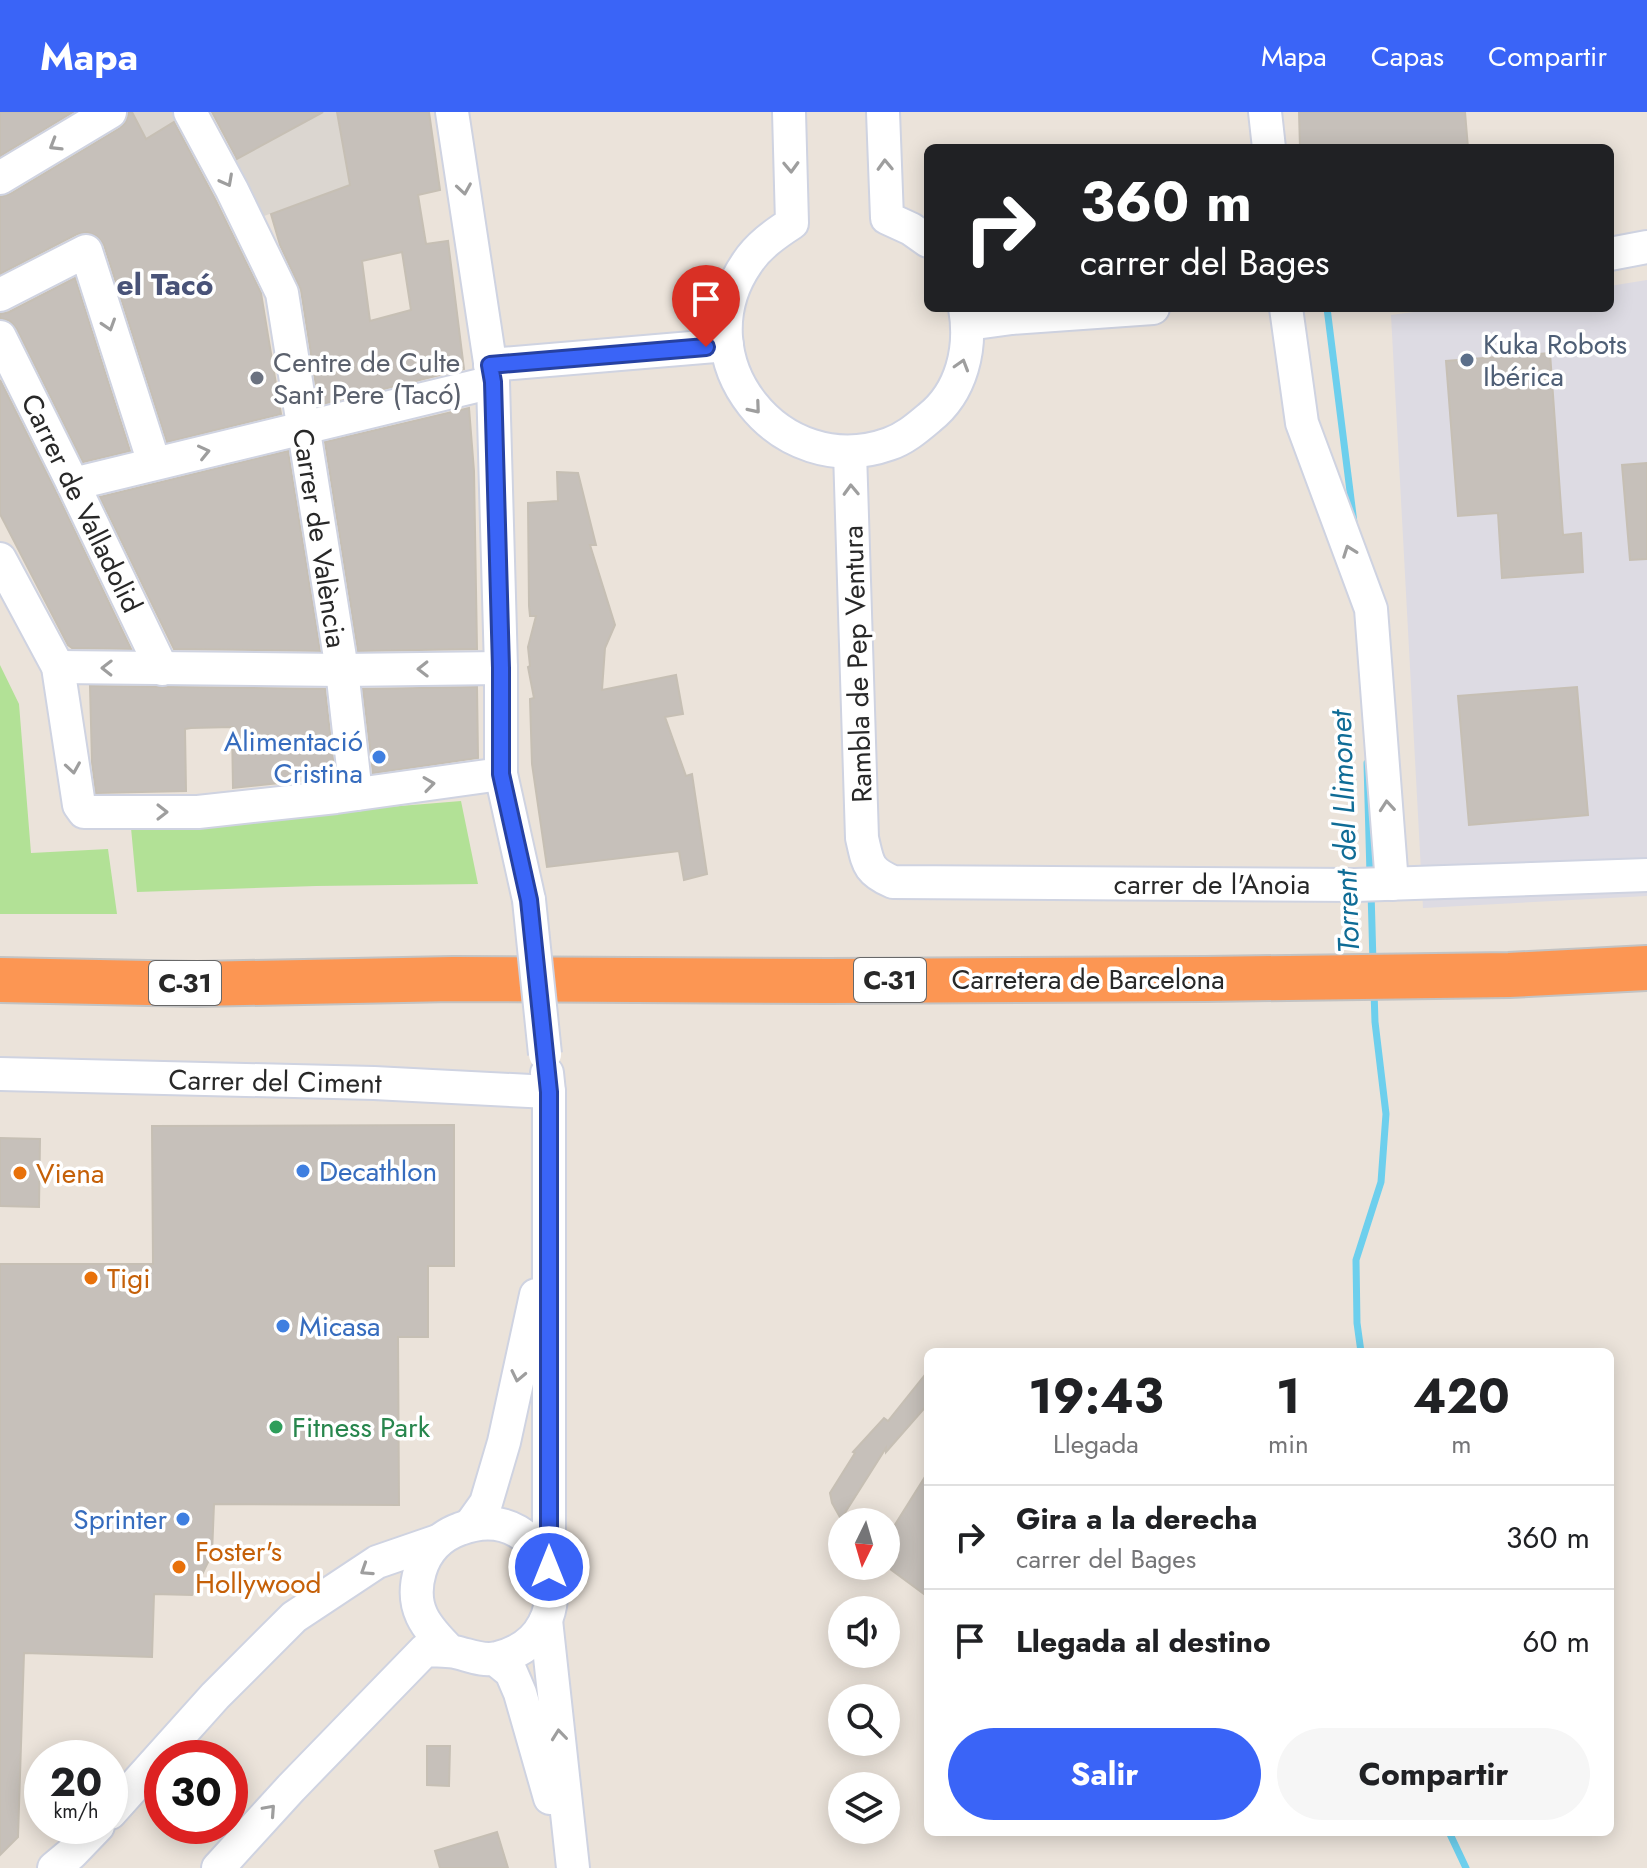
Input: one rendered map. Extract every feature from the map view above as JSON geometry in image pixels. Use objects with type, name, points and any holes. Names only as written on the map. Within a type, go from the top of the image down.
[{"type":"highway","name":"Carretera de Barcelona","points":[[0,980],[197,984],[453,979],[1234,979],[1509,975],[1647,968]]},
{"type":"street","points":[[0,178],[110,112]]},
{"type":"street","name":"Carrer de València","points":[[190,112],[282,293],[342,670],[356,794]]},
{"type":"street","points":[[218,1868],[425,1650],[495,1659],[516,1651],[530,1641],[546,1620],[553,1597],[549,1567],[549,1092],[529,900],[501,774],[501,668],[491,374],[452,112]]},
{"type":"street","points":[[789,112],[792,223],[761,246],[746,263],[727,312],[727,345],[739,386],[763,418],[780,432],[798,442],[828,450],[850,452],[890,444],[909,434],[937,412],[952,391],[962,370],[967,346],[967,316],[1012,318],[1097,312]]},
{"type":"street","points":[[883,112],[887,218],[924,238]]},
{"type":"street","points":[[1265,112],[1269,144]]},
{"type":"street","points":[[1614,253],[1647,247]]},
{"type":"street","points":[[0,295],[86,251],[154,463]]},
{"type":"street","points":[[1287,312],[1302,423],[1371,609],[1392,884]]},
{"type":"street","name":"Carrer de Valladolid","points":[[0,337],[162,669]]},
{"type":"street","points":[[73,484],[302,428],[491,374],[727,345]]},
{"type":"street","name":"Rambla de Pep Ventura","points":[[850,452],[862,838],[869,865],[875,872]]},
{"type":"street","points":[[0,559],[58,667],[79,805],[84,812],[198,812],[501,774]]},
{"type":"street","points":[[58,667],[501,668]]},
{"type":"street","name":"carrer de l'Anoia","points":[[875,872],[893,882],[1392,884],[1647,875]]},
{"type":"street","name":"Carrer del Ciment","points":[[0,1074],[374,1083],[549,1092]]},
{"type":"street","points":[[471,1524],[486,1503],[504,1442],[548,1245]]},
{"type":"street","points":[[128,1793],[215,1696],[294,1617],[377,1562],[438,1541],[471,1524],[493,1523],[529,1539],[549,1567]]},
{"type":"street","points":[[438,1541],[424,1561],[417,1583],[417,1601],[427,1628],[450,1651]]},
{"type":"street","points":[[546,1620],[572,1868]]},
{"type":"street","points":[[495,1659],[511,1672],[520,1693],[572,1868]]},
{"type":"street","points":[[54,1868],[81,1844]]},
{"type":"shaded area","points":[[133,112],[193,112],[146,139]]},
{"type":"shaded area","points":[[323,112],[337,112],[350,185],[264,216],[233,159]]},
{"type":"shaded area","points":[[1647,280],[1647,896],[1423,908],[1391,315],[1414,312],[1614,312],[1614,285]]},
{"type":"green space","points":[[0,665],[19,704],[31,853],[108,849],[117,914],[0,914]]},
{"type":"green space","points":[[461,801],[478,884],[137,892],[131,828]]},
{"type":"building","points":[[0,112],[73,112],[0,156]]},
{"type":"building","points":[[132,112],[146,139],[174,122],[215,199],[261,293],[281,414],[167,442],[104,245],[97,236],[87,232],[77,234],[0,274],[0,197],[120,128]]},
{"type":"building","points":[[212,112],[323,112],[237,159]]},
{"type":"building","points":[[337,112],[429,112],[440,190],[418,195],[426,244],[448,241],[464,369],[319,405],[301,290],[280,245],[271,214],[350,185]],"holes":[[[402,252],[411,310],[370,321],[362,261]]]},
{"type":"building","points":[[1299,112],[1465,112],[1468,144],[1300,144]]},
{"type":"building","points":[[75,278],[130,451],[83,462],[17,329],[10,321],[0,318],[0,314]]},
{"type":"building","points":[[1550,353],[1563,535],[1581,533],[1583,572],[1502,578],[1498,513],[1458,516],[1446,361]]},
{"type":"building","points":[[0,380],[131,649],[72,648],[68,645],[0,514]]},
{"type":"building","points":[[469,408],[474,471],[477,649],[358,651],[325,442]]},
{"type":"building","points":[[288,451],[320,651],[174,649],[100,497]]},
{"type":"building","points":[[1647,463],[1647,559],[1630,560],[1622,465]]},
{"type":"building","points":[[557,472],[578,473],[596,545],[590,545],[615,625],[605,648],[602,690],[676,675],[683,714],[665,717],[686,776],[692,774],[707,874],[684,880],[679,851],[547,867],[532,764],[530,699],[534,698],[528,647],[536,616],[530,616],[529,606],[528,503],[558,501]]},
{"type":"building","points":[[90,686],[325,689],[335,777],[233,788],[232,727],[191,728],[185,729],[186,791],[96,793]]},
{"type":"building","points":[[477,687],[478,758],[373,773],[363,689]]},
{"type":"building","points":[[1577,687],[1588,815],[1469,825],[1458,696]]},
{"type":"building","points":[[454,1125],[454,1266],[428,1266],[428,1337],[398,1337],[399,1505],[214,1504],[212,1554],[192,1595],[154,1594],[152,1657],[24,1653],[18,1837],[0,1855],[0,1264],[153,1264],[152,1126]]},
{"type":"building","name":"Viena","points":[[0,1138],[40,1139],[39,1207],[0,1206]]},
{"type":"building","points":[[924,1376],[924,1409],[886,1452],[886,1448],[848,1508],[835,1508],[830,1493],[853,1452],[884,1418],[888,1421]]},
{"type":"building","points":[[924,1478],[924,1594],[900,1576],[900,1517]]},
{"type":"building","points":[[427,1746],[450,1746],[449,1786],[427,1785]]},
{"type":"building","points":[[497,1832],[508,1868],[440,1868],[435,1851]]},
{"type":"waterway","name":"Torrent del Llimonet","points":[[1328,312],[1354,523]]},
{"type":"waterway","name":"Torrent del Llimonet","points":[[1367,763],[1370,875]]},
{"type":"waterway","name":"Torrent del Llimonet","points":[[1371,891],[1373,963]]},
{"type":"waterway","name":"Torrent del Llimonet","points":[[1360,1348],[1356,1260],[1381,1182],[1386,1114],[1374,991]]},
{"type":"waterway","name":"Torrent del Llimonet","points":[[1451,1836],[1466,1868]]},
{"type":"place","name":"Kuka Robots Ibérica","points":[[1467,360]]},
{"type":"place","name":"Centre de Culte Sant Pere (Tacó)","points":[[257,378]]},
{"type":"place","name":"Alimentació Cristina","points":[[379,757]]},
{"type":"place","name":"Decathlon","points":[[303,1171]]},
{"type":"place","name":"Viena","points":[[20,1173]]},
{"type":"place","name":"Tigi","points":[[91,1278]]},
{"type":"place","name":"Micasa","points":[[283,1326]]},
{"type":"place","name":"Fitness Park","points":[[276,1427]]},
{"type":"place","name":"Sprinter","points":[[183,1519]]},
{"type":"place","name":"Foster's Hollywood","points":[[179,1567]]},
{"type":"district","name":"el Tacó","points":[[165,285]]},
{"type":"route","points":[[549,1567],[549,1092],[529,900],[501,774],[501,668],[490,365],[706,347]]}]
